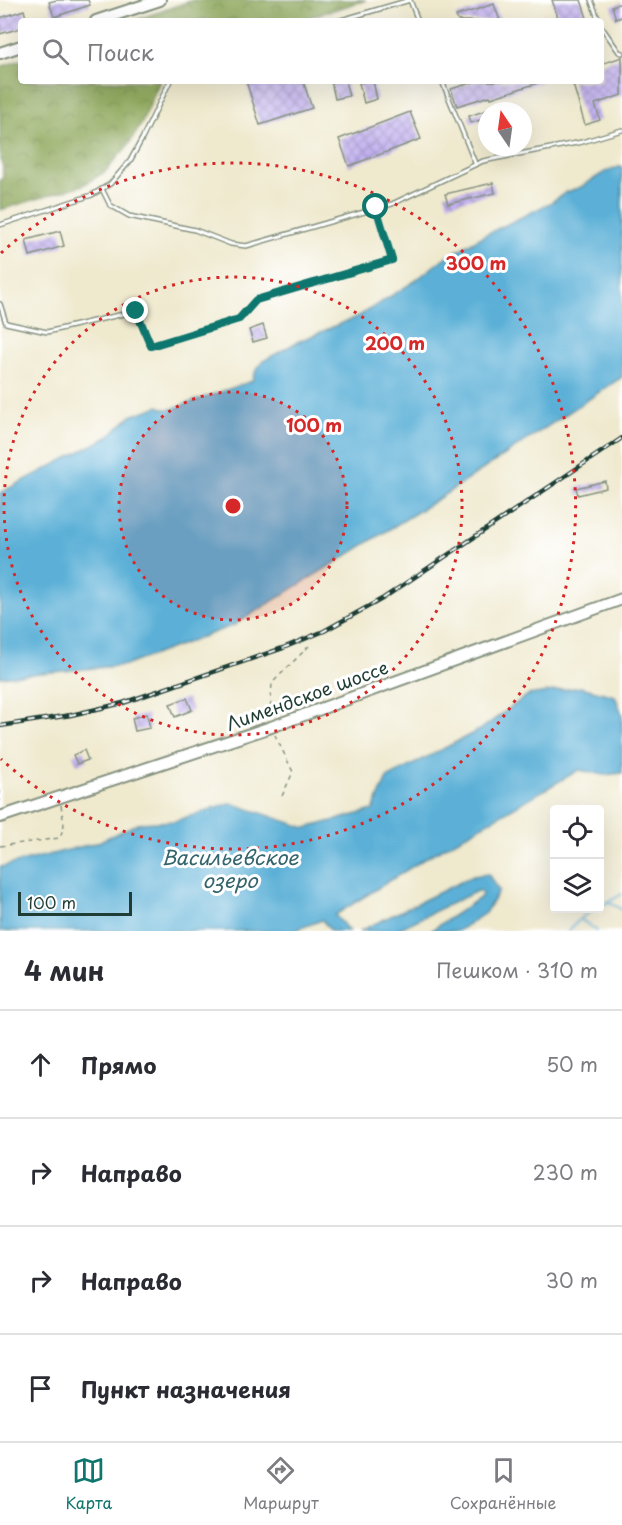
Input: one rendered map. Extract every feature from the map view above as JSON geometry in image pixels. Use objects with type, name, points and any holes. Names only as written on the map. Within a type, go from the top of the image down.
[{"type":"main road","points":[[105,18],[160,0]]},
{"type":"main road","points":[[0,53],[18,47]]},
{"type":"main road","name":"Лимендское шоссе","points":[[0,817],[271,727],[622,598]]},
{"type":"lane","points":[[348,18],[410,0],[417,18]]},
{"type":"lane","points":[[591,0],[598,18]]},
{"type":"lane","points":[[604,31],[622,53]]},
{"type":"lane","points":[[0,225],[102,189],[110,184],[130,161],[168,84]]},
{"type":"lane","points":[[443,84],[475,164]]},
{"type":"lane","points":[[102,189],[110,205],[121,213],[195,230],[238,246],[255,244],[392,204],[475,164],[582,142],[622,130]]},
{"type":"lane","points":[[0,304],[6,323],[47,332],[136,311],[151,346],[239,319],[256,300],[392,260]]},
{"type":"path","points":[[376,207],[392,260]]},
{"type":"path","points":[[282,796],[293,772],[271,727],[269,711],[272,684],[309,646]]},
{"type":"path","points":[[0,790],[0,801]]},
{"type":"path","points":[[0,846],[60,838],[64,825],[60,796]]},
{"type":"green space","points":[[193,0],[366,0],[307,18],[142,18]]},
{"type":"green space","points":[[18,61],[18,84],[159,84],[142,123],[129,144],[105,172],[83,185],[0,210],[0,181],[3,178],[3,166],[0,160],[0,67]]},
{"type":"water","points":[[622,166],[622,377],[435,501],[234,625],[127,665],[0,677],[0,493],[108,437],[131,416],[159,406],[171,409],[252,381],[263,361],[297,342],[359,316],[415,281],[444,258],[567,192],[581,187],[605,172]]},
{"type":"water","name":"Васильевское озеро","points":[[581,687],[615,696],[622,714],[622,773],[605,775],[579,770],[429,856],[335,915],[349,931],[331,931],[322,920],[293,931],[0,931],[0,867],[96,843],[139,823],[175,821],[231,803],[306,828],[373,810],[387,778],[481,729],[528,695]]},
{"type":"water","points":[[488,874],[499,891],[485,913],[458,931],[430,931],[480,898],[481,891],[394,931],[360,931],[473,876]]},
{"type":"building","points":[[88,0],[90,5],[54,17],[49,2]]},
{"type":"building","points":[[552,0],[581,0],[587,18],[558,18]]},
{"type":"building","points":[[622,3],[622,17],[616,19],[612,6]]},
{"type":"building","points":[[494,4],[499,18],[457,18],[456,16]]},
{"type":"building","points":[[24,10],[26,18],[18,18],[18,29],[0,34],[0,18]]},
{"type":"building","points":[[622,57],[622,95],[595,104],[600,120],[585,125],[573,84],[604,84],[604,63]]},
{"type":"building","points":[[247,84],[304,84],[312,108],[260,125]]},
{"type":"building","points":[[332,84],[346,84],[349,96],[335,99]]},
{"type":"building","points":[[359,84],[374,84],[377,99],[364,103]]},
{"type":"building","points":[[467,84],[535,84],[457,106],[451,89]]},
{"type":"building","points":[[410,112],[421,139],[349,166],[339,139]]},
{"type":"building","points":[[478,113],[478,121],[471,123],[469,116]]},
{"type":"building","points":[[493,183],[495,193],[448,204],[445,194]]},
{"type":"building","points":[[60,231],[64,246],[30,256],[26,240]]},
{"type":"building","points":[[263,325],[267,338],[253,342],[249,330]]},
{"type":"building","points":[[605,481],[606,488],[578,495],[576,488]]},
{"type":"building","points":[[187,698],[192,710],[175,717],[170,704]]},
{"type":"building","points":[[147,714],[150,728],[135,731],[132,718]]},
{"type":"building","points":[[84,750],[88,760],[77,764],[73,755]]},
{"type":"waterway","points":[[604,905],[622,894]]},
{"type":"waterway","points":[[608,901],[622,910]]},
{"type":"waterway","points":[[568,931],[589,913]]},
{"type":"waterway","points":[[580,919],[597,931]]},
{"type":"railway","points":[[0,726],[71,715],[123,703],[283,648],[324,631],[382,599],[622,438]]},
{"type":"route","points":[[136,311],[151,346],[239,319],[256,300],[392,260],[376,207]]}]
